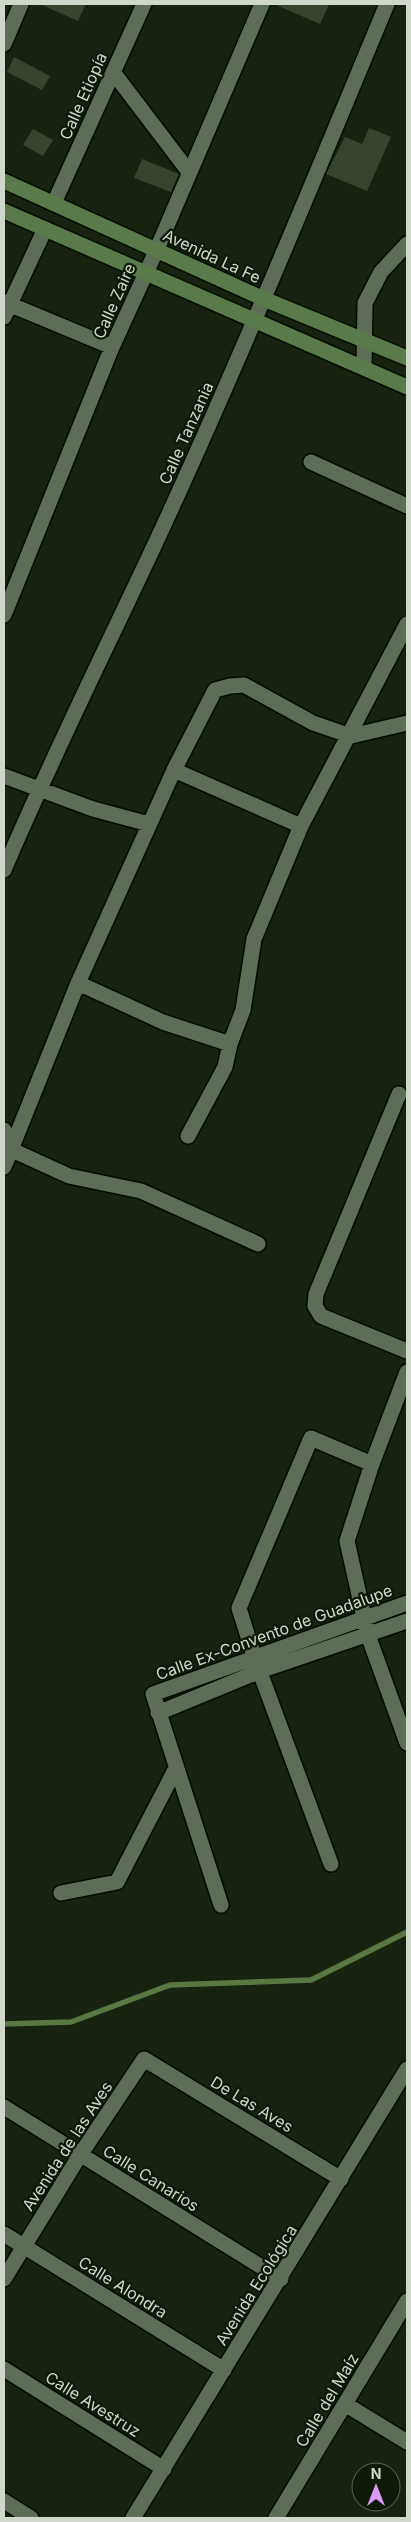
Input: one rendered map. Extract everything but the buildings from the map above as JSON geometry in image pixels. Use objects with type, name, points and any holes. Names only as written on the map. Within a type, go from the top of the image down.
[{"type":"street","points":[[4,44],[21,4]]},
{"type":"street","name":"Calle Etiopía","points":[[54,204],[144,4]]},
{"type":"street","name":"Calle Zaire","points":[[4,614],[112,347],[157,249],[262,4]]},
{"type":"street","name":"Calle Tanzania","points":[[4,870],[38,790],[156,541],[254,322],[387,4]]},
{"type":"street","points":[[113,72],[189,172]]},
{"type":"street","name":"Avenida La Fe","points":[[4,181],[264,299],[407,358]]},
{"type":"street","points":[[4,211],[254,322],[404,382]]},
{"type":"street","points":[[45,229],[5,308],[112,347]]},
{"type":"street","points":[[364,367],[366,303],[381,272],[407,244]]},
{"type":"street","points":[[311,462],[407,506]]},
{"type":"street","points":[[188,1136],[225,1067],[230,1044],[243,1010],[254,939],[301,826],[351,736],[407,624]]},
{"type":"street","points":[[4,1167],[78,983],[174,770],[215,690],[244,685],[313,723],[351,736],[407,723]]},
{"type":"street","points":[[174,770],[301,826]]},
{"type":"street","points":[[4,776],[38,790],[149,824]]},
{"type":"street","points":[[78,983],[163,1022],[230,1044]]},
{"type":"street","points":[[399,1094],[316,1294],[315,1306],[322,1316],[407,1351]]},
{"type":"street","points":[[4,1130],[12,1150],[69,1176],[141,1191],[258,1244]]},
{"type":"street","points":[[407,1372],[372,1464],[348,1541],[368,1635],[407,1743]]},
{"type":"street","points":[[331,1864],[254,1656],[239,1608],[312,1438],[372,1464]]},
{"type":"street","name":"Calle Ex-Convento de Guadalupe","points":[[407,1603],[254,1656],[153,1694],[158,1713],[260,1671],[407,1621]]},
{"type":"street","points":[[158,1713],[221,1905]]},
{"type":"street","points":[[61,1893],[117,1882],[176,1768]]},
{"type":"street","name":"Avenida de las Aves","points":[[4,2279],[80,2155],[144,2059]]},
{"type":"street","name":"De Las Aves","points":[[144,2059],[341,2179]]},
{"type":"street","name":"Avenida Ecológica","points":[[133,2518],[281,2279],[407,2069]]},
{"type":"street","name":"Calle Canarios","points":[[4,2107],[281,2279]]},
{"type":"street","name":"Calle Alondra","points":[[4,2234],[224,2370]]},
{"type":"street","name":"Calle del Maíz","points":[[276,2518],[407,2301]]},
{"type":"street","name":"Calle Avestruz","points":[[4,2369],[164,2469]]},
{"type":"street","points":[[345,2404],[407,2442]]},
{"type":"street","points":[[4,2501],[31,2518]]},
{"type":"waterway","points":[[4,2024],[71,2022],[170,1985],[311,1980],[407,1932]]}]
